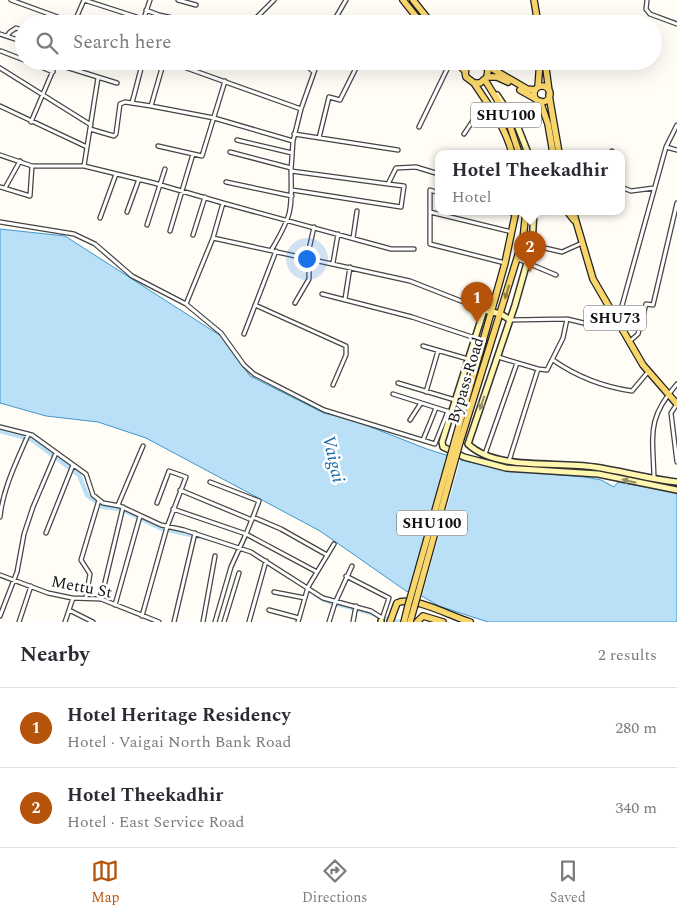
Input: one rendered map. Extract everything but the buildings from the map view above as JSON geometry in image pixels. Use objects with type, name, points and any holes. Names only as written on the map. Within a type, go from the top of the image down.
[{"type":"main road","points":[[403,0],[415,15]]},
{"type":"main road","points":[[413,0],[425,15]]},
{"type":"main road","points":[[534,0],[536,15]]},
{"type":"main road","name":"SHU100","points":[[488,70],[486,79],[506,114],[518,150]]},
{"type":"main road","points":[[494,70],[527,89],[544,86],[549,94]]},
{"type":"main road","points":[[539,70],[536,88],[538,100],[548,124],[552,150]]},
{"type":"main road","points":[[546,70],[558,150]]},
{"type":"main road","name":"SHU100","points":[[465,71],[466,78],[474,84],[490,106],[508,138],[511,150]]},
{"type":"main road","points":[[486,79],[498,77],[538,100],[547,100],[549,94]]},
{"type":"main road","name":"SHU100","points":[[474,84],[486,79]]},
{"type":"main road","points":[[494,94],[496,94],[517,125],[527,150]]},
{"type":"main road","name":"Bypass Road","points":[[458,441],[487,310],[505,263],[516,215]]},
{"type":"main road","name":"Bypass Road","points":[[458,441],[501,314],[523,239],[526,215]]},
{"type":"main road","points":[[534,215],[532,245],[527,263],[498,357],[468,444],[485,455],[509,461],[587,466],[677,482]]},
{"type":"main road","name":"SHU73","points":[[570,215],[574,220]]},
{"type":"main road","name":"SHU73","points":[[573,215],[593,279],[648,372],[677,404]]},
{"type":"main road","points":[[510,320],[501,314],[487,310],[475,338],[456,400],[450,412],[442,442],[443,447],[464,457],[506,468],[598,474],[677,490]]},
{"type":"main road","name":"SHU100","points":[[408,620],[458,441]]},
{"type":"main road","points":[[390,619],[397,603],[406,600],[470,622]]},
{"type":"main road","points":[[417,622],[423,616],[443,622]]},
{"type":"street","points":[[11,0],[52,15]]},
{"type":"street","points":[[77,15],[84,0],[131,15]]},
{"type":"street","points":[[144,15],[150,0]]},
{"type":"street","points":[[178,0],[196,5]]},
{"type":"street","points":[[259,15],[274,0]]},
{"type":"street","points":[[337,15],[346,0]]},
{"type":"street","points":[[647,0],[646,10],[653,15]]},
{"type":"street","points":[[146,10],[164,15]]},
{"type":"street","points":[[662,18],[677,24]]},
{"type":"street","points":[[7,36],[15,29]]},
{"type":"street","points":[[0,34],[15,39]]},
{"type":"street","points":[[1,51],[15,57]]},
{"type":"street","points":[[0,68],[44,93],[90,127],[108,136],[116,134],[120,104],[132,103],[214,118],[293,141]]},
{"type":"street","points":[[31,122],[53,72],[48,70]]},
{"type":"street","points":[[76,70],[117,84]]},
{"type":"street","points":[[132,103],[141,70]]},
{"type":"street","points":[[151,106],[163,70]]},
{"type":"street","points":[[190,70],[301,108]]},
{"type":"street","points":[[244,334],[274,250],[288,220],[292,196],[291,170],[294,134],[314,72],[312,70]]},
{"type":"street","points":[[319,138],[328,97],[340,100],[355,70]]},
{"type":"street","points":[[419,127],[447,70]]},
{"type":"street","points":[[84,166],[98,78]]},
{"type":"street","points":[[158,146],[202,156],[225,81]]},
{"type":"street","points":[[0,106],[87,147]]},
{"type":"street","points":[[464,134],[476,116],[490,106]]},
{"type":"street","points":[[618,323],[666,147],[677,125]]},
{"type":"street","points":[[294,134],[398,150]]},
{"type":"street","points":[[236,140],[292,153]]},
{"type":"street","points":[[666,147],[677,150]]},
{"type":"street","points":[[230,152],[291,170],[404,186],[401,206],[292,190]]},
{"type":"street","points":[[170,231],[193,154]]},
{"type":"street","points":[[0,157],[20,161],[32,166],[84,166],[160,184],[392,249],[414,250]]},
{"type":"street","points":[[5,188],[20,161]]},
{"type":"street","points":[[0,187],[30,196],[32,166]]},
{"type":"street","points":[[388,184],[396,168],[416,167],[435,173]]},
{"type":"street","points":[[147,225],[165,170]]},
{"type":"street","points":[[100,218],[116,174]]},
{"type":"street","points":[[127,212],[139,179]]},
{"type":"street","points":[[226,182],[292,196]]},
{"type":"street","points":[[625,188],[631,190],[654,188]]},
{"type":"street","points":[[435,192],[430,190],[430,244],[505,263]]},
{"type":"street","points":[[193,235],[205,197]]},
{"type":"street","points":[[186,304],[213,238],[223,202]]},
{"type":"street","points":[[629,342],[638,334],[646,304],[654,305],[677,203]]},
{"type":"street","points":[[353,238],[357,211]]},
{"type":"street","points":[[430,212],[435,213]]},
{"type":"street","points":[[442,215],[513,232]]},
{"type":"street","points":[[0,222],[74,234],[95,244],[132,276],[186,304],[221,333],[244,365],[254,374],[324,410],[435,444],[450,412],[393,394]]},
{"type":"street","points":[[295,303],[309,279],[308,258],[314,227]]},
{"type":"street","points":[[333,264],[338,234]]},
{"type":"street","points":[[213,238],[410,281],[487,310]]},
{"type":"street","points":[[532,245],[562,252],[582,243]]},
{"type":"street","points":[[517,259],[556,275]]},
{"type":"street","points":[[345,298],[350,267]]},
{"type":"street","points":[[322,294],[345,298],[412,317],[475,338]]},
{"type":"street","points":[[255,305],[346,346],[346,354],[333,385]]},
{"type":"street","points":[[510,320],[567,318],[592,325],[605,323],[614,315]]},
{"type":"street","points":[[498,357],[546,370],[563,338],[567,318]]},
{"type":"street","points":[[423,346],[469,359]]},
{"type":"street","points":[[426,392],[438,350]]},
{"type":"street","points":[[553,360],[568,370],[632,391],[648,372]]},
{"type":"street","points":[[485,455],[517,363]]},
{"type":"street","points":[[509,461],[538,369]]},
{"type":"street","points":[[398,383],[456,400]]},
{"type":"street","points":[[654,479],[653,421],[667,394],[677,384]]},
{"type":"street","points":[[410,420],[421,403]]},
{"type":"street","points":[[677,404],[670,413],[677,462]]},
{"type":"street","points":[[423,440],[436,408]]},
{"type":"street","points":[[0,428],[27,437],[72,468],[86,474],[93,495],[98,502],[118,505],[140,517],[167,528],[239,548],[335,604],[371,611],[381,620],[389,598],[346,576]]},
{"type":"street","points":[[0,517],[4,497],[27,437]]},
{"type":"street","points":[[118,505],[143,446]]},
{"type":"street","points":[[0,616],[16,572],[24,534],[55,455]]},
{"type":"street","points":[[46,533],[72,468]]},
{"type":"street","points":[[142,616],[167,528],[186,477],[169,471],[157,503]]},
{"type":"street","points":[[210,482],[259,501],[239,548],[216,622]]},
{"type":"street","points":[[180,490],[281,529],[327,555]]},
{"type":"street","points":[[86,597],[90,574],[81,560],[98,502]]},
{"type":"street","points":[[101,599],[123,509]]},
{"type":"street","points":[[174,509],[246,534],[317,572]]},
{"type":"street","points":[[115,605],[140,517]]},
{"type":"street","points":[[174,622],[194,535]]},
{"type":"street","points":[[269,610],[299,620],[308,588],[334,544]]},
{"type":"street","points":[[203,622],[215,556]]},
{"type":"street","points":[[249,622],[265,562]]},
{"type":"street","points":[[329,622],[346,576],[352,566]]},
{"type":"street","points":[[224,622],[239,573]]},
{"type":"street","name":"Mettu St","points":[[0,575],[48,593],[73,598],[101,599],[142,616],[147,620],[159,622]]},
{"type":"street","points":[[19,622],[30,586]]},
{"type":"street","points":[[274,592],[305,598]]},
{"type":"street","points":[[65,622],[73,598]]},
{"type":"street","points":[[353,622],[356,608]]},
{"type":"street","points":[[69,610],[93,622]]},
{"type":"water","name":"Vaigai","points":[[0,229],[65,236],[221,336],[250,376],[324,413],[353,420],[427,449],[465,461],[505,470],[585,477],[601,480],[614,487],[618,482],[677,493],[677,622],[488,622],[439,606],[420,595],[406,591],[320,531],[146,438],[98,422],[46,416],[0,403]]},
{"type":"pier","points":[[448,453],[461,457],[421,599],[408,594]]},
{"type":"waterway","points":[[0,431],[31,439],[79,475],[87,495],[103,507],[121,509],[160,528],[205,538]]},
{"type":"waterway","points":[[316,595],[330,602],[389,620],[402,622]]},
{"type":"place","name":"Hotel Theekadhir","points":[[530,272]]},
{"type":"place","name":"Hotel Heritage Residency","points":[[477,323]]}]
